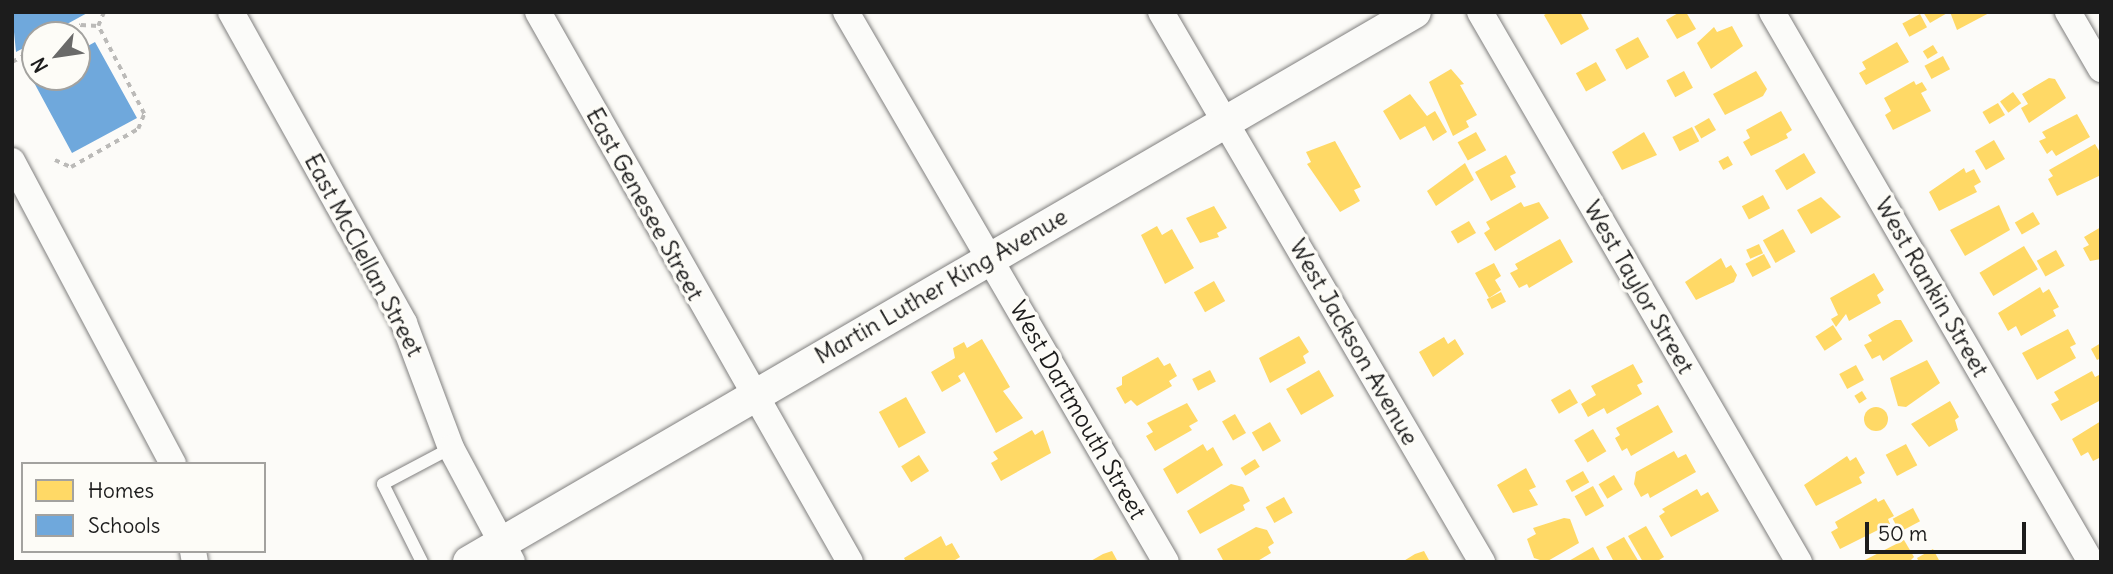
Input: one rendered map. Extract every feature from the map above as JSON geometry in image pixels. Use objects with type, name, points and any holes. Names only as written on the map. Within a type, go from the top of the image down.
[{"type":"street","name":"East McClellan Street","points":[[231,12],[404,323],[451,448],[507,552]]},
{"type":"street","name":"East Genesee Street","points":[[538,12],[850,562]]},
{"type":"street","name":"West Dartmouth Street","points":[[846,12],[1166,562]]},
{"type":"street","name":"West Jackson Avenue","points":[[1161,12],[1482,562]]},
{"type":"street","name":"Martin Luther King Avenue","points":[[469,562],[507,552],[753,394],[1415,12]]},
{"type":"street","name":"West Taylor Street","points":[[1480,12],[1799,562]]},
{"type":"street","name":"West Rankin Street","points":[[1772,12],[2091,562]]},
{"type":"street","points":[[2068,12],[2101,69]]},
{"type":"street","points":[[12,161],[88,298],[172,462]]},
{"type":"lane","points":[[422,562],[383,484],[451,448]]},
{"type":"path","points":[[97,26],[104,12]]},
{"type":"path","points":[[91,26],[97,26]]},
{"type":"path","points":[[55,160],[71,167],[138,129],[144,114],[97,26]]},
{"type":"building: Homes","points":[[1549,12],[1580,12],[1589,29],[1561,45],[1544,15]]},
{"type":"building: Homes","points":[[1680,12],[1686,12],[1696,29],[1677,39],[1666,20]]},
{"type":"building: Homes","points":[[1923,12],[1949,12],[1930,23]]},
{"type":"building: Homes","points":[[1950,12],[1991,12],[1957,30]]},
{"type":"building: Homes","points":[[1920,14],[1927,27],[1909,37],[1902,23]]},
{"type":"building: Homes","points":[[1732,26],[1743,46],[1711,69],[1697,43],[1714,27],[1717,32]]},
{"type":"building: Homes","points":[[1638,37],[1649,57],[1626,70],[1615,50]]},
{"type":"building: Homes","points":[[1897,42],[1909,62],[1866,85],[1859,73],[1866,69],[1862,62]]},
{"type":"building: Homes","points":[[1933,45],[1938,53],[1928,59],[1923,51]]},
{"type":"building: Homes","points":[[1943,56],[1950,69],[1932,79],[1924,66]]},
{"type":"building: Homes","points":[[1596,62],[1606,80],[1586,92],[1576,73]]},
{"type":"building: Homes","points":[[1451,69],[1464,84],[1460,85],[1477,115],[1466,121],[1469,127],[1453,136],[1429,82]]},
{"type":"building: Homes","points":[[1684,71],[1693,88],[1675,97],[1666,80]]},
{"type":"building: Homes","points":[[1756,71],[1767,89],[1763,96],[1725,115],[1713,94]]},
{"type":"building: Homes","points":[[2049,78],[2055,79],[2066,98],[2029,123],[2021,108],[2028,104],[2022,94]]},
{"type":"building: Homes","points":[[1914,81],[1916,85],[1922,82],[1927,90],[1921,93],[1931,111],[1893,130],[1885,115],[1891,111],[1884,98]]},
{"type":"building: Homes","points":[[2013,92],[2021,103],[2008,113],[2000,101]]},
{"type":"building: Homes","points":[[1410,94],[1427,116],[1435,111],[1447,132],[1433,141],[1425,126],[1400,140],[1383,111]]},
{"type":"building: Homes","points":[[1998,103],[2005,115],[1989,124],[1982,112]]},
{"type":"building: Homes","points":[[1781,111],[1792,130],[1786,134],[1788,138],[1751,156],[1743,142],[1750,138],[1746,130]]},
{"type":"building: Homes","points":[[2077,114],[2090,137],[2056,156],[2052,150],[2047,154],[2039,141],[2046,138],[2042,132]]},
{"type":"building: Homes","points":[[1709,118],[1716,130],[1701,139],[1694,126]]},
{"type":"building: Homes","points":[[1692,127],[1699,141],[1680,151],[1672,137]]},
{"type":"building: Homes","points":[[1476,132],[1486,150],[1468,161],[1458,142]]},
{"type":"building: Homes","points":[[1644,132],[1657,155],[1622,170],[1612,152]]},
{"type":"building: Homes","points":[[1994,140],[2005,159],[1986,170],[1975,151]]},
{"type":"building: Homes","points":[[1335,141],[1361,187],[1354,190],[1360,201],[1340,212],[1307,164],[1311,162],[1306,152]]},
{"type":"building: Homes","points":[[2095,144],[2101,154],[2101,175],[2057,196],[2048,179],[2053,176],[2049,170]]},
{"type":"building: Homes","points":[[1804,153],[1816,173],[1787,190],[1775,171]]},
{"type":"building: Homes","points":[[1506,155],[1516,173],[1510,176],[1516,187],[1491,201],[1475,172]]},
{"type":"building: Homes","points":[[1728,156],[1733,165],[1723,170],[1718,161]]},
{"type":"building: Homes","points":[[1465,163],[1474,180],[1436,206],[1427,191]]},
{"type":"building: Homes","points":[[1964,168],[1966,173],[1974,169],[1981,182],[1974,186],[1977,192],[1939,211],[1929,192]]},
{"type":"building: Homes","points":[[1763,195],[1770,208],[1749,220],[1742,206]]},
{"type":"building: Homes","points":[[1821,197],[1841,217],[1811,234],[1797,210]]},
{"type":"building: Homes","points":[[1521,202],[1524,207],[1539,202],[1549,218],[1495,251],[1484,233],[1490,229],[1486,222]]},
{"type":"building: Homes","points":[[1999,205],[2010,230],[1965,256],[1950,230]]},
{"type":"building: Homes","points":[[1214,206],[1227,228],[1217,233],[1219,237],[1200,243],[1186,218]]},
{"type":"building: Homes","points":[[2033,212],[2040,224],[2022,235],[2015,222]]},
{"type":"building: Homes","points":[[1469,221],[1476,233],[1458,244],[1451,232]]},
{"type":"building: Homes","points":[[1157,226],[1162,235],[1172,229],[1194,268],[1165,284],[1141,235]]},
{"type":"building: Homes","points":[[2101,227],[2101,259],[2090,261],[2083,248],[2089,245],[2084,237]]},
{"type":"building: Homes","points":[[1783,229],[1796,252],[1775,263],[1763,240]]},
{"type":"building: Homes","points":[[1560,239],[1573,262],[1529,288],[1527,284],[1519,288],[1510,273],[1518,269],[1515,264]]},
{"type":"building: Homes","points":[[1759,244],[1763,253],[1750,259],[1746,250]]},
{"type":"building: Homes","points":[[2024,246],[2038,269],[1993,296],[1979,273]]},
{"type":"building: Homes","points":[[2056,250],[2065,266],[2045,276],[2037,261]]},
{"type":"building: Homes","points":[[1764,254],[1771,267],[1753,277],[1745,264]]},
{"type":"building: Homes","points":[[1721,258],[1726,268],[1731,265],[1737,275],[1734,282],[1696,300],[1685,282]]},
{"type":"building: Homes","points":[[1494,263],[1501,276],[1495,280],[1501,290],[1489,298],[1475,273]]},
{"type":"building: Homes","points":[[1874,273],[1884,290],[1877,295],[1881,303],[1849,321],[1846,314],[1836,327],[1831,319],[1838,315],[1830,298]]},
{"type":"building: Homes","points":[[1214,281],[1225,301],[1205,312],[1194,292]]},
{"type":"building: Homes","points":[[2040,287],[2043,293],[2049,289],[2059,307],[2053,310],[2056,316],[2021,336],[2016,326],[2008,331],[1998,313]]},
{"type":"building: Homes","points":[[1501,292],[1506,302],[1492,309],[1487,299]]},
{"type":"building: Homes","points":[[1895,320],[1901,320],[1913,341],[1883,361],[1880,355],[1872,359],[1864,345],[1872,341],[1868,335]]},
{"type":"building: Homes","points":[[1833,325],[1842,339],[1825,351],[1815,336]]},
{"type":"building: Homes","points":[[2068,329],[2076,344],[2070,347],[2076,358],[2037,380],[2022,353]]},
{"type":"building: Homes","points":[[1299,336],[1309,352],[1303,356],[1306,363],[1270,383],[1259,358]]},
{"type":"building: Homes","points":[[1444,337],[1448,344],[1455,339],[1464,354],[1433,377],[1419,352]]},
{"type":"building: Homes","points":[[982,339],[1010,387],[1003,391],[1023,418],[996,433],[964,372],[958,376],[961,381],[942,392],[931,372],[955,358],[953,348],[964,342],[967,348]]},
{"type":"building: Homes","points":[[2101,343],[2101,358],[2097,360],[2091,349]]},
{"type":"building: Homes","points":[[1158,357],[1164,366],[1170,363],[1177,376],[1169,381],[1172,386],[1137,406],[1131,400],[1125,404],[1116,388],[1122,385],[1122,377]]},
{"type":"building: Homes","points":[[1927,360],[1940,383],[1906,407],[1898,406],[1890,378]]},
{"type":"building: Homes","points":[[1633,364],[1643,382],[1637,385],[1642,394],[1607,414],[1604,408],[1588,417],[1581,404],[1596,395],[1591,386]]},
{"type":"building: Homes","points":[[1856,365],[1864,380],[1847,389],[1839,374]]},
{"type":"building: Homes","points":[[1210,370],[1216,382],[1198,391],[1192,379]]},
{"type":"building: Homes","points":[[1319,370],[1334,396],[1301,415],[1286,389]]},
{"type":"building: Homes","points":[[2092,371],[2095,377],[2101,374],[2101,400],[2061,421],[2051,404],[2059,400],[2054,392]]},
{"type":"building: Homes","points":[[1570,389],[1578,403],[1559,414],[1551,400]]},
{"type":"building: Homes","points":[[1862,391],[1867,399],[1859,403],[1854,396]]},
{"type":"building: Homes","points":[[906,397],[926,433],[899,448],[879,412]]},
{"type":"building: Homes","points":[[1950,401],[1959,417],[1955,420],[1958,430],[1929,447],[1911,424]]},
{"type":"building: Homes","points":[[1187,403],[1198,421],[1189,426],[1192,430],[1155,451],[1146,436],[1153,432],[1147,423]]},
{"type":"building: Homes","points":[[1658,405],[1673,432],[1631,456],[1627,448],[1622,451],[1615,438],[1620,435],[1616,428]]},
{"type":"building: Homes","points":[[1876,407],[1885,410],[1888,419],[1885,428],[1876,431],[1867,428],[1864,419],[1867,410]]},
{"type":"building: Homes","points":[[1235,414],[1246,433],[1233,441],[1222,422]]},
{"type":"building: Homes","points":[[2101,421],[2101,457],[2093,461],[2088,452],[2081,456],[2072,439]]},
{"type":"building: Homes","points":[[1270,422],[1281,441],[1263,452],[1252,432]]},
{"type":"building: Homes","points":[[1593,429],[1606,451],[1588,463],[1574,440]]},
{"type":"building: Homes","points":[[1032,430],[1035,435],[1043,430],[1051,453],[1001,481],[991,463],[998,459],[993,452]]},
{"type":"building: Homes","points":[[1203,444],[1207,451],[1213,447],[1223,465],[1177,494],[1163,469]]},
{"type":"building: Homes","points":[[1906,444],[1917,465],[1897,476],[1886,455]]},
{"type":"building: Homes","points":[[1674,451],[1678,458],[1686,454],[1696,472],[1650,498],[1648,493],[1641,497],[1634,484],[1636,472]]},
{"type":"building: Homes","points":[[919,455],[929,471],[911,482],[901,466]]},
{"type":"building: Homes","points":[[1847,456],[1850,461],[1856,457],[1865,473],[1859,477],[1862,483],[1816,506],[1804,485]]},
{"type":"building: Homes","points":[[1255,459],[1260,467],[1245,476],[1241,468]]},
{"type":"building: Homes","points":[[1526,468],[1536,487],[1529,490],[1538,505],[1513,513],[1497,485]]},
{"type":"building: Homes","points":[[1583,471],[1589,482],[1572,492],[1566,481]]},
{"type":"building: Homes","points":[[1614,475],[1623,490],[1607,499],[1599,484]]},
{"type":"building: Homes","points":[[1231,484],[1243,487],[1250,501],[1243,505],[1245,510],[1200,534],[1187,511]]},
{"type":"building: Homes","points":[[1593,486],[1604,506],[1586,516],[1575,496]]},
{"type":"building: Homes","points":[[1697,489],[1701,496],[1708,492],[1719,511],[1671,537],[1659,516],[1665,512],[1662,509]]},
{"type":"building: Homes","points":[[1284,497],[1293,513],[1274,523],[1266,507]]},
{"type":"building: Homes","points":[[1876,498],[1878,502],[1884,499],[1894,516],[1888,519],[1890,524],[1840,549],[1831,532],[1838,528],[1835,522]]},
{"type":"building: Homes","points":[[1913,508],[1920,521],[1900,532],[1893,519]]},
{"type":"building: Homes","points":[[1564,518],[1570,519],[1579,543],[1546,562],[1534,558],[1527,539],[1536,534],[1533,528]]},
{"type":"building: Homes","points":[[1646,526],[1664,557],[1656,562],[1643,562],[1628,536]]},
{"type":"building: Homes","points":[[1256,527],[1267,530],[1274,543],[1268,547],[1271,553],[1256,562],[1224,562],[1217,549]]},
{"type":"building: Homes","points":[[941,536],[946,546],[952,543],[960,557],[952,562],[906,562],[904,558]]},
{"type":"building: Homes","points":[[1624,537],[1639,562],[1614,562],[1606,547]]},
{"type":"building: Homes","points":[[1904,540],[1914,557],[1909,562],[1861,562]]},
{"type":"building: Homes","points":[[1593,547],[1601,562],[1567,562]]},
{"type":"building: Homes","points":[[1933,549],[1940,562],[1919,562],[1917,558]]},
{"type":"building: Homes","points":[[1112,551],[1118,562],[1089,562],[1103,554]]},
{"type":"building: Homes","points":[[1424,551],[1430,562],[1402,562],[1415,554]]},
{"type":"building: Schools","points":[[12,12],[89,12],[73,21],[21,21],[21,49],[16,52]]},
{"type":"building: Schools","points":[[95,42],[137,118],[72,153],[39,91],[91,91],[91,44]]}]
